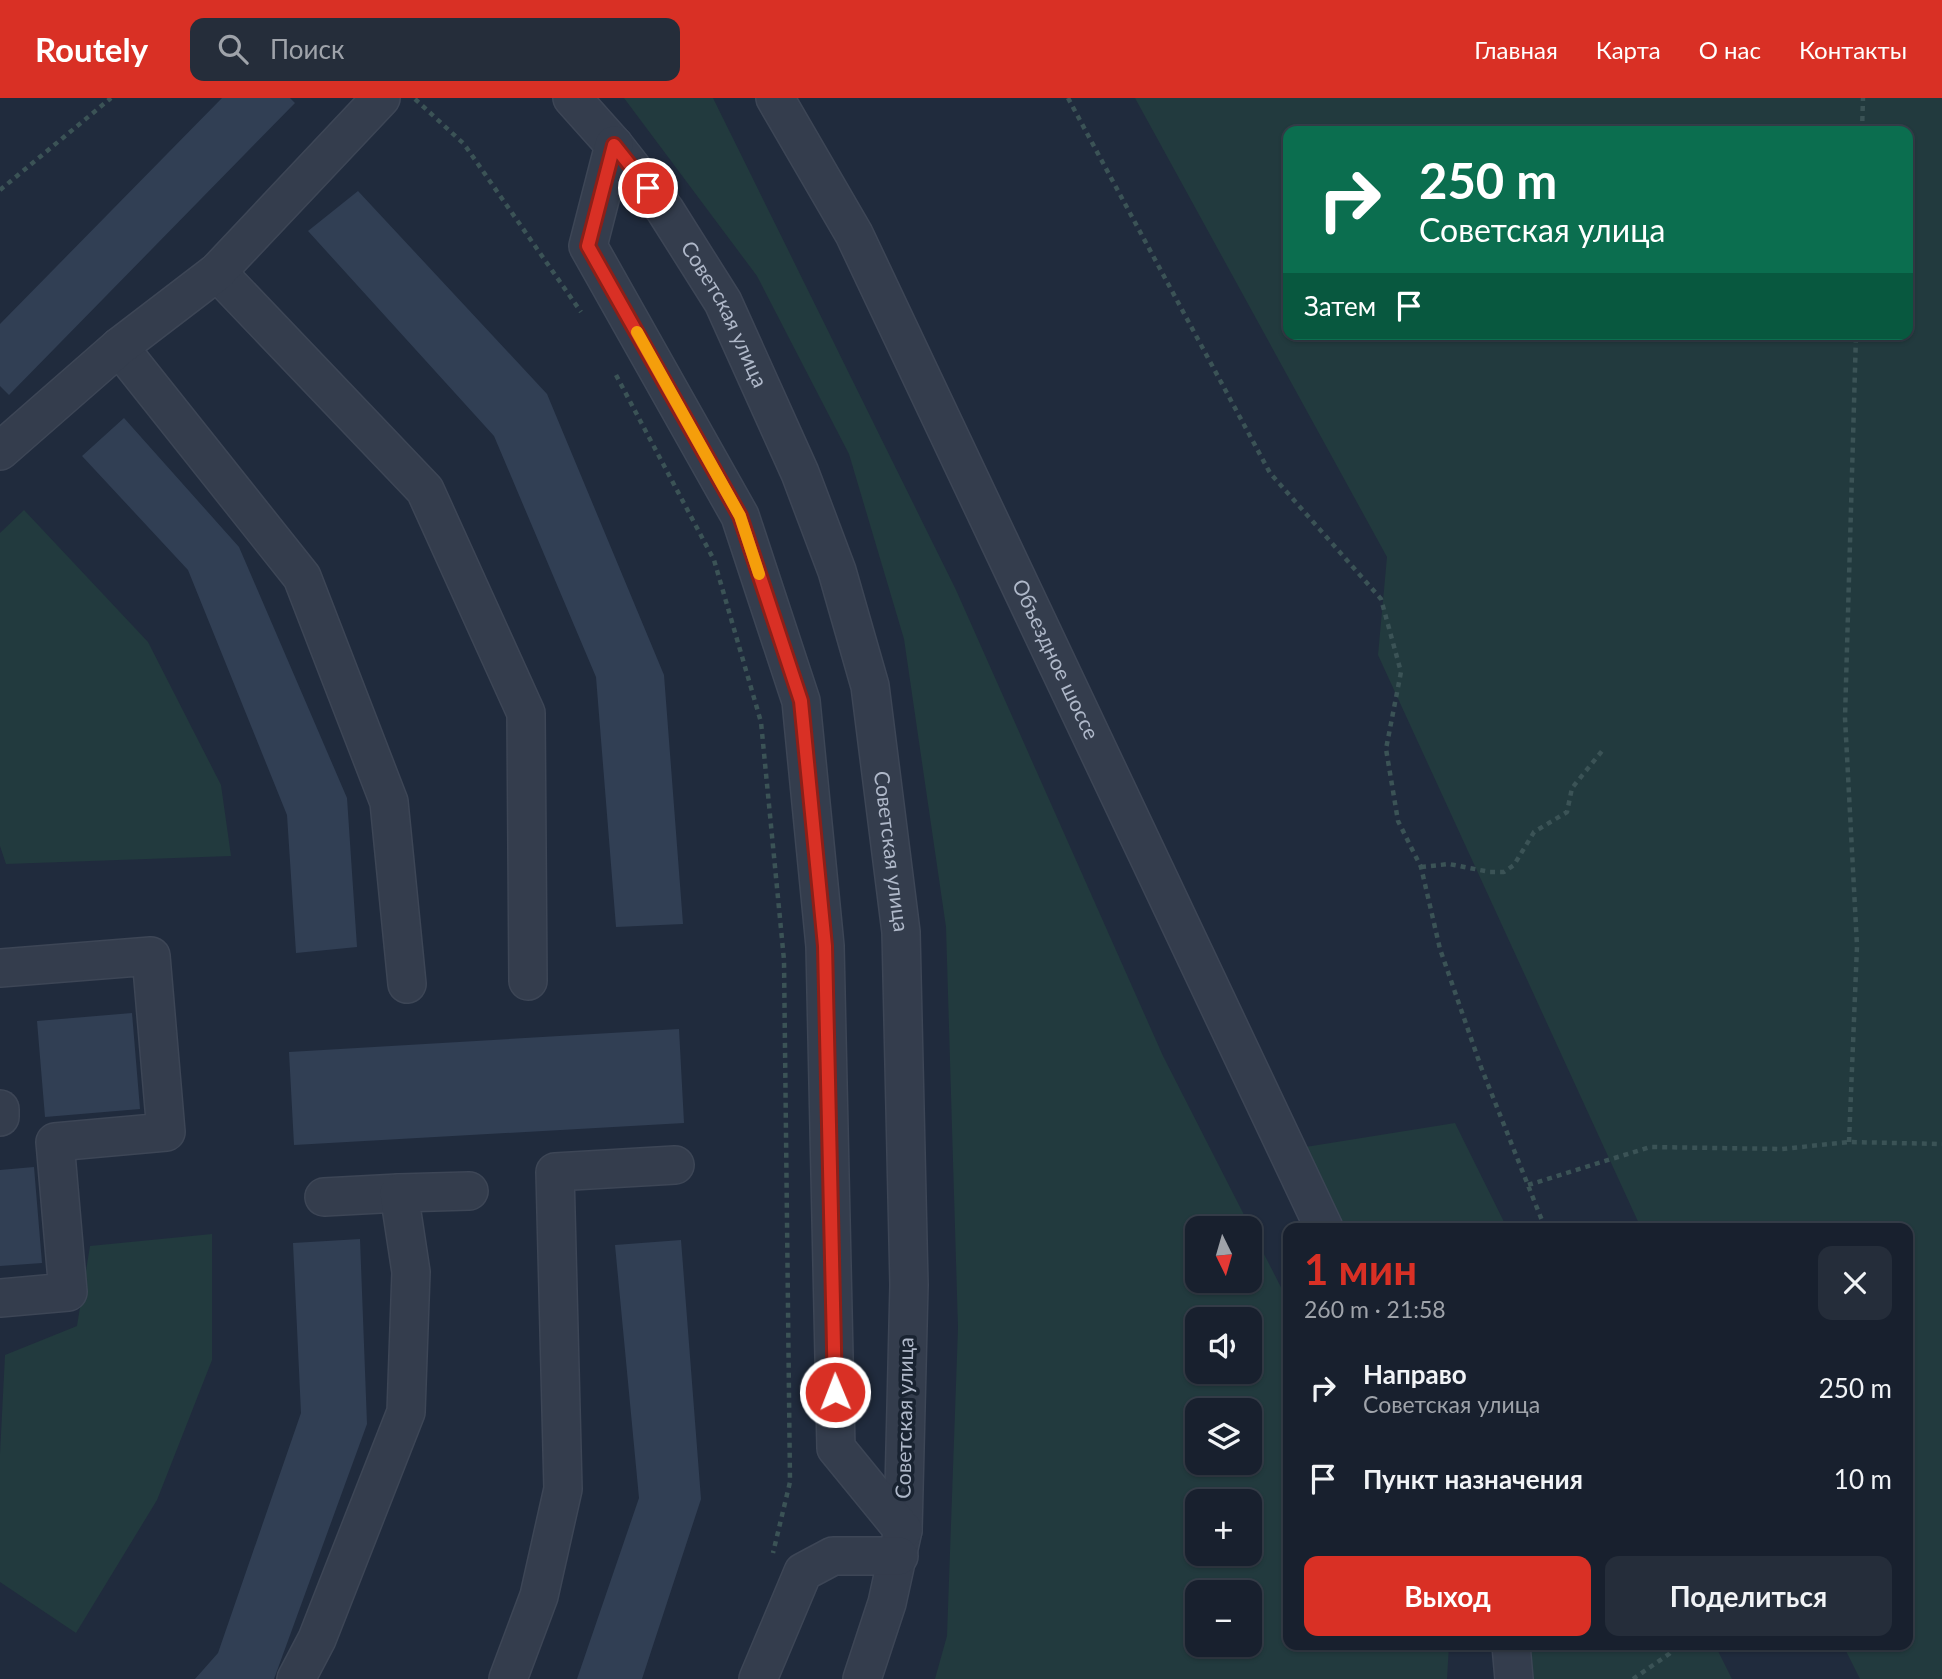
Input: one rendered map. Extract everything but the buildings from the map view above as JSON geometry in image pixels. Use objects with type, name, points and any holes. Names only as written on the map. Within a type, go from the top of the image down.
[{"type":"street","points":[[3,442],[119,347],[217,272],[381,98]]},
{"type":"street","name":"Советская улица","points":[[572,98],[614,145],[665,210],[723,302],[800,473],[837,571],[870,686],[901,932],[909,1285],[901,1543],[887,1603],[862,1679]]},
{"type":"street","name":"Объездное шоссе","points":[[775,98],[854,234],[1322,1223]]},
{"type":"street","points":[[614,145],[588,246],[740,516],[801,701],[825,946],[836,1448],[901,1543],[834,1556],[803,1572],[758,1679]]},
{"type":"street","points":[[217,272],[425,490],[527,713],[528,981]]},
{"type":"street","points":[[119,347],[302,577],[389,802],[407,984]]},
{"type":"street","points":[[0,968],[151,956],[166,1132],[55,1142],[68,1292],[0,1298]]},
{"type":"street","points":[[0,1109],[0,1117]]},
{"type":"street","points":[[509,1679],[539,1596],[563,1489],[555,1172],[675,1165]]},
{"type":"street","points":[[324,1197],[469,1191]]},
{"type":"street","points":[[296,1679],[317,1639],[406,1412],[411,1272],[399,1194]]},
{"type":"street","points":[[1511,1650],[1514,1679]]},
{"type":"path","points":[[0,190],[111,98]]},
{"type":"path","points":[[415,98],[464,144],[588,322]]},
{"type":"path","points":[[1068,98],[1270,473],[1381,599],[1401,672],[1386,749],[1398,821],[1421,867],[1440,949],[1480,1067],[1543,1223]]},
{"type":"path","points":[[1862,126],[1863,98]]},
{"type":"path","points":[[1849,1142],[1857,946],[1845,718],[1856,340]]},
{"type":"path","points":[[613,370],[714,560],[761,722],[784,960],[785,1015],[790,1482],[771,1563]]},
{"type":"path","points":[[1421,867],[1449,864],[1504,872],[1514,865],[1534,832],[1567,812],[1572,788],[1602,751]]},
{"type":"path","points":[[1528,1185],[1650,1147],[1782,1149],[1849,1142],[1942,1144]]},
{"type":"path","points":[[1633,1679],[1673,1650]]},
{"type":"green space","points":[[624,98],[713,98],[956,590],[1163,1056],[1245,1216],[1185,1216],[1185,1293],[1262,1293],[1262,1250],[1283,1291],[1283,1650],[1449,1650],[1447,1679],[935,1679],[947,1636],[958,1328],[946,927],[904,639],[849,454],[757,276]]},
{"type":"green space","points":[[1135,98],[1942,98],[1942,1679],[1860,1679],[1846,1650],[1913,1650],[1913,1223],[1639,1223],[1378,655],[1387,557]]},
{"type":"green space","points":[[24,510],[148,642],[221,785],[231,856],[6,864],[0,846],[0,533]]},
{"type":"green space","points":[[1455,1123],[1505,1223],[1330,1223],[1293,1149]]},
{"type":"green space","points":[[212,1234],[212,1360],[157,1500],[76,1633],[0,1582],[0,1454],[5,1355],[77,1326],[90,1246]]},
{"type":"green space","points":[[1517,1650],[1718,1650],[1732,1679],[1520,1679]]},
{"type":"slow traffic","points":[[637,332],[740,516],[759,574]]},
{"type":"route","points":[[648,188],[614,145],[588,246],[740,516],[801,701],[825,946],[835,1392]]}]
